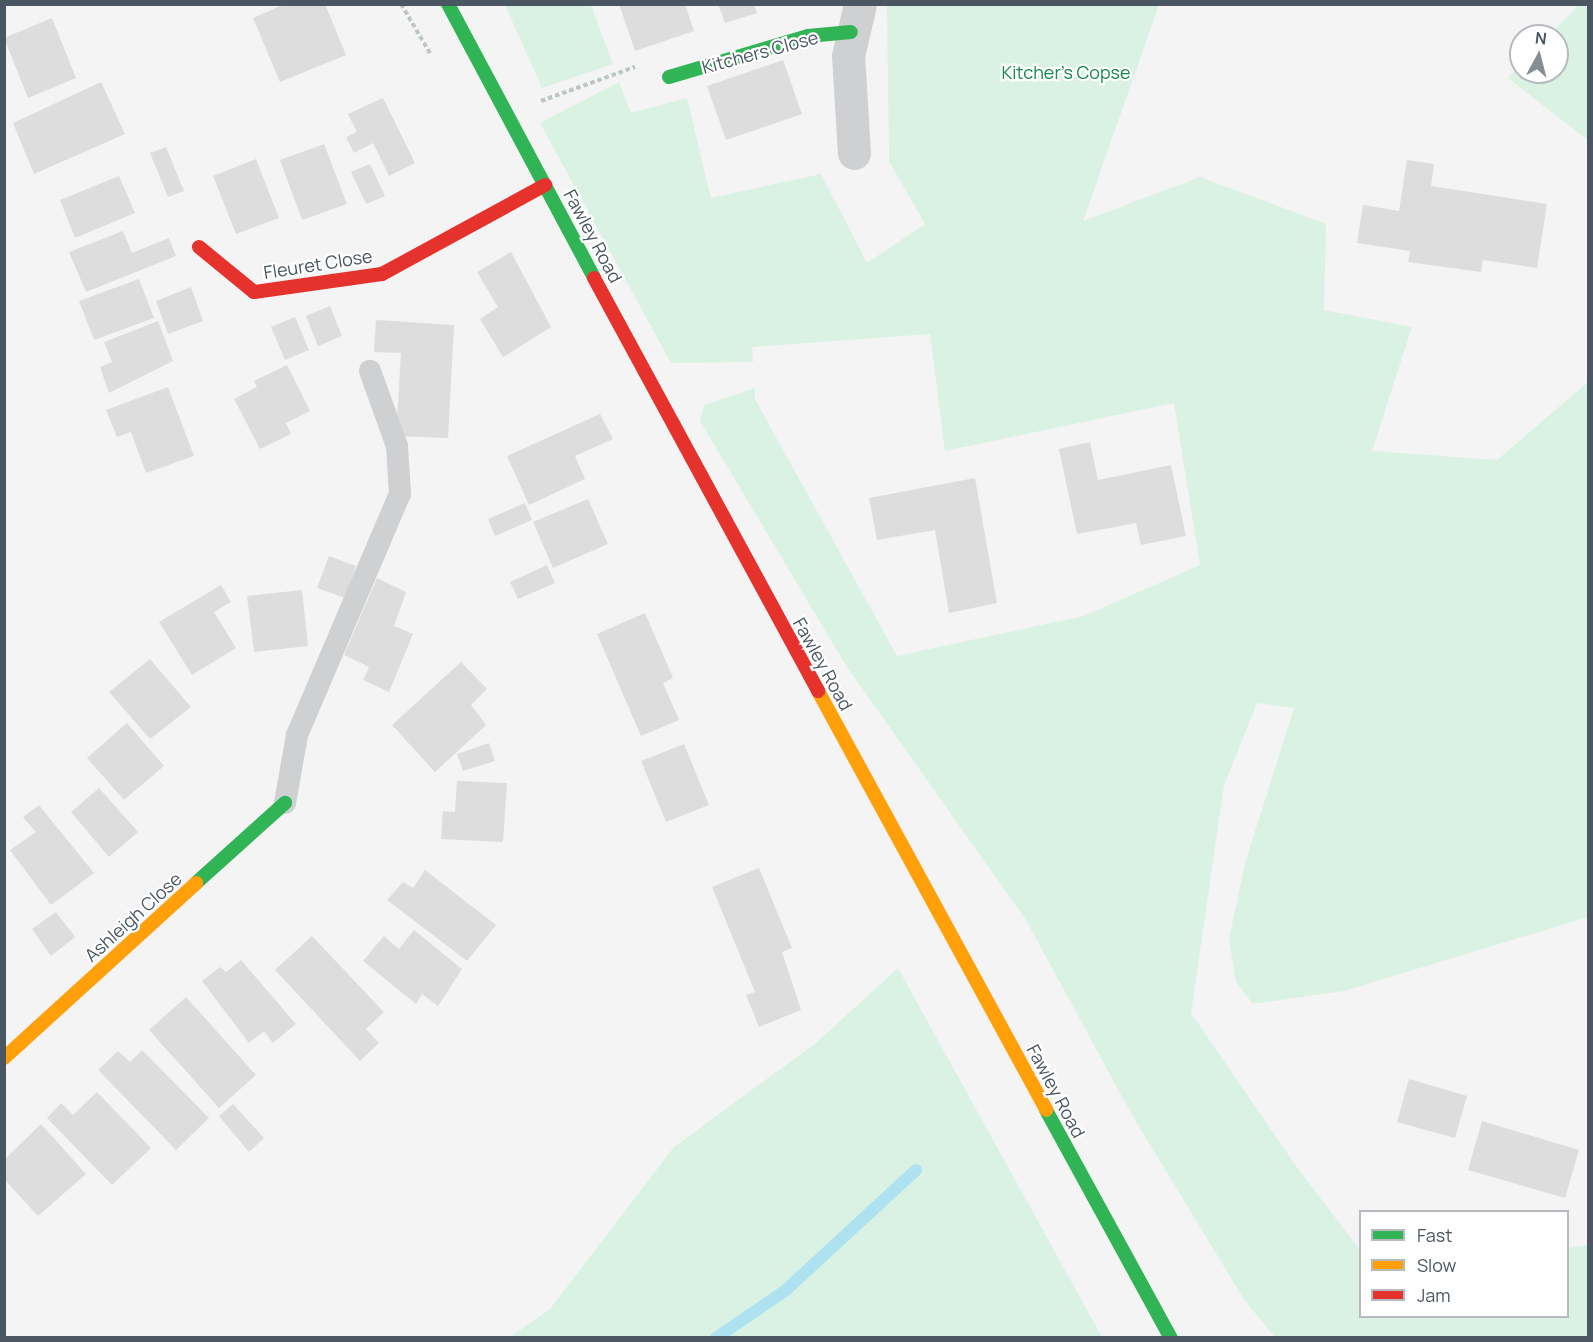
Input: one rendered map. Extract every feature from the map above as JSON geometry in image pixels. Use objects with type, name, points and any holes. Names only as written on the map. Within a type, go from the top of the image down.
[{"type":"street","name":"Fawley Road","points":[[448,4],[1171,1338]]},
{"type":"street","name":"Kitchers Close","points":[[669,78],[808,36],[856,18]]},
{"type":"street","name":"Kitchers Close","points":[[854,153],[848,56],[856,18]]},
{"type":"street","name":"Fleuret Close","points":[[200,247],[254,292],[382,274],[545,185]]},
{"type":"street","name":"Ashleigh Close","points":[[4,1058],[285,803]]},
{"type":"lane","points":[[285,803],[297,735],[400,494],[397,446],[369,371]]},
{"type":"path","points":[[506,113],[640,65],[669,78]]},
{"type":"green space","points":[[505,5],[591,5],[613,64],[542,88]]},
{"type":"green space","name":"Kitcher's Copse","points":[[887,5],[1159,5],[1083,221],[1200,177],[1326,224],[1324,310],[1412,327],[1372,451],[1497,460],[1588,382],[1588,917],[1344,991],[1253,1004],[1236,982],[1229,939],[1245,863],[1294,708],[1257,703],[1224,785],[1191,1013],[1296,1166],[1359,1249],[1359,1318],[1569,1318],[1569,1248],[1588,1245],[1588,1337],[1275,1337],[1245,1301],[1132,1115],[1026,920],[847,667],[700,421],[704,405],[755,388],[755,399],[897,656],[1084,616],[1200,565],[1174,403],[945,451],[930,334],[752,347],[753,362],[671,363],[540,123],[619,82],[631,113],[687,98],[711,198],[821,174],[867,263],[925,224],[889,161]]},
{"type":"green space","points":[[1579,5],[1588,5],[1588,140],[1516,84],[1569,84],[1569,24],[1560,24]]},
{"type":"green space","points":[[898,968],[1102,1337],[510,1337],[550,1309],[674,1147],[816,1043]]},
{"type":"building","points":[[285,4],[325,4],[346,55],[280,82],[253,18]]},
{"type":"building","points":[[619,4],[685,4],[694,31],[635,51]]},
{"type":"building","points":[[718,4],[754,4],[757,13],[725,23]]},
{"type":"building","points":[[52,18],[76,78],[28,98],[4,38]]},
{"type":"building","points":[[783,60],[802,114],[726,140],[707,86]]},
{"type":"building","points":[[101,82],[125,134],[34,174],[13,123]]},
{"type":"building","points":[[383,98],[415,163],[389,176],[373,143],[354,153],[346,137],[357,132],[348,114]]},
{"type":"building","points":[[324,144],[347,204],[302,220],[280,160]]},
{"type":"building","points":[[166,147],[184,191],[168,197],[150,153]]},
{"type":"building","points":[[256,159],[279,218],[236,234],[213,176]]},
{"type":"building","points":[[1407,160],[1434,164],[1431,186],[1547,204],[1537,268],[1483,260],[1481,272],[1408,262],[1410,251],[1357,243],[1363,205],[1399,211]]},
{"type":"building","points":[[370,164],[385,196],[366,204],[351,172]]},
{"type":"building","points":[[119,176],[135,213],[75,238],[60,200]]},
{"type":"building","points":[[123,231],[132,253],[169,238],[176,256],[86,292],[69,252]]},
{"type":"building","points":[[511,252],[551,327],[503,357],[480,319],[498,307],[477,272]]},
{"type":"building","points":[[139,279],[154,318],[94,340],[79,301]]},
{"type":"building","points":[[191,287],[203,321],[168,334],[156,301]]},
{"type":"building","points":[[330,306],[342,336],[318,346],[306,316]]},
{"type":"building","points":[[295,317],[309,350],[285,360],[271,327]]},
{"type":"building","points":[[376,320],[454,325],[448,438],[396,436],[401,353],[374,352]]},
{"type":"building","points":[[158,321],[173,361],[109,393],[100,367],[112,362],[104,342]]},
{"type":"building","points":[[287,365],[310,411],[286,423],[291,434],[260,449],[234,399],[257,387],[254,381]]},
{"type":"building","points":[[168,387],[194,456],[146,473],[131,432],[117,437],[106,410]]},
{"type":"building","points":[[600,414],[613,439],[575,456],[585,479],[529,505],[507,456]]},
{"type":"building","points":[[1090,442],[1098,480],[1171,465],[1186,536],[1141,545],[1136,523],[1077,534],[1059,449]]},
{"type":"building","points":[[975,478],[997,603],[949,613],[935,530],[877,540],[869,498]]},
{"type":"building","points":[[588,499],[608,544],[553,568],[533,522]]},
{"type":"building","points":[[525,503],[532,520],[495,536],[488,519]]},
{"type":"building","points":[[329,556],[356,566],[345,598],[317,588]]},
{"type":"building","points":[[547,565],[555,583],[518,599],[510,582]]},
{"type":"building","points":[[377,578],[406,592],[394,626],[413,634],[389,692],[363,680],[369,667],[344,655]]},
{"type":"building","points":[[221,585],[231,602],[214,612],[236,648],[192,675],[159,622]]},
{"type":"building","points":[[302,590],[308,646],[254,652],[247,596]]},
{"type":"building","points":[[645,613],[673,678],[663,683],[679,720],[641,736],[597,634]]},
{"type":"building","points":[[150,659],[191,707],[150,739],[109,692]]},
{"type":"building","points":[[461,662],[487,689],[471,705],[486,725],[435,772],[392,725]]},
{"type":"building","points":[[127,723],[164,766],[124,800],[87,758]]},
{"type":"building","points":[[489,743],[495,761],[463,771],[457,754]]},
{"type":"building","points":[[684,744],[709,805],[666,822],[641,761]]},
{"type":"building","points":[[457,781],[507,783],[503,842],[441,839],[443,811],[455,812]]},
{"type":"building","points":[[99,788],[138,832],[109,857],[71,812]]},
{"type":"building","points":[[39,805],[94,873],[51,905],[10,850],[36,832],[23,817]]},
{"type":"building","points":[[759,868],[792,948],[782,952],[801,1010],[759,1027],[746,995],[755,992],[712,887]]},
{"type":"building","points":[[425,870],[496,925],[467,961],[387,900],[403,882],[413,888]]},
{"type":"building","points":[[56,912],[75,937],[51,956],[32,929]]},
{"type":"building","points":[[414,930],[462,969],[438,1006],[422,994],[416,1004],[363,961],[384,936],[399,949]]},
{"type":"building","points":[[312,936],[384,1012],[366,1029],[379,1043],[360,1061],[275,970]]},
{"type":"building","points":[[241,960],[296,1024],[273,1043],[264,1031],[249,1043],[202,981],[220,967],[226,972]]},
{"type":"building","points":[[186,997],[256,1075],[219,1108],[149,1030]]},
{"type":"building","points":[[142,1050],[209,1118],[176,1150],[98,1070],[118,1051],[130,1062]]},
{"type":"building","points":[[1409,1079],[1467,1096],[1455,1138],[1397,1122]]},
{"type":"building","points":[[97,1092],[151,1148],[112,1185],[47,1118],[61,1103],[73,1115]]},
{"type":"building","points":[[233,1104],[264,1138],[249,1152],[219,1116]]},
{"type":"building","points":[[1482,1121],[1579,1150],[1565,1198],[1468,1170]]},
{"type":"building","points":[[41,1124],[86,1174],[38,1216],[4,1179],[4,1160]]},
{"type":"waterway","points":[[716,1338],[786,1290],[916,1170]]},
{"type":"traffic: fast","points":[[448,4],[594,278]]},
{"type":"traffic: fast","points":[[669,77],[808,36],[851,32]]},
{"type":"traffic: fast","points":[[196,883],[285,803]]},
{"type":"traffic: fast","points":[[1046,1110],[1171,1338]]},
{"type":"traffic: slow","points":[[818,691],[1046,1110]]},
{"type":"traffic: slow","points":[[4,1058],[196,883]]},
{"type":"traffic: jam","points":[[199,247],[254,292],[382,274],[545,185]]},
{"type":"traffic: jam","points":[[594,278],[818,691]]}]
